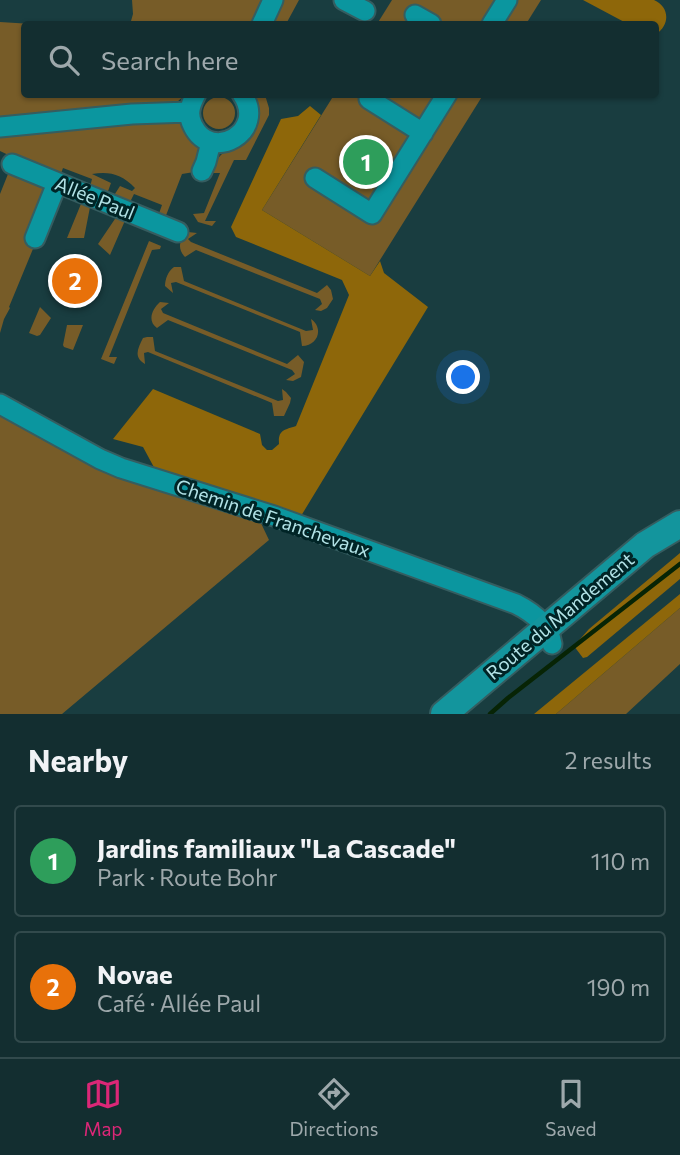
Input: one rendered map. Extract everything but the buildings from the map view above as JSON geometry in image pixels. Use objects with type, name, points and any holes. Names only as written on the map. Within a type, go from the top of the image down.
[{"type":"main road","name":"Route du Mandement","points":[[468,714],[645,544],[680,524]]},
{"type":"main road","name":"Route du Mandement","points":[[444,714],[658,555],[680,530]]},
{"type":"street","points":[[263,21],[273,0]]},
{"type":"street","points":[[344,0],[365,10]]},
{"type":"street","points":[[494,21],[507,0]]},
{"type":"street","points":[[0,127],[132,114],[192,103],[191,122],[195,131],[211,142],[220,143],[230,141],[245,129],[249,110],[245,98]]},
{"type":"street","points":[[315,178],[372,214],[445,98]]},
{"type":"street","points":[[369,99],[423,133]]},
{"type":"street","points":[[202,171],[211,142]]},
{"type":"street","name":"Allée Paul","points":[[12,164],[178,232]]},
{"type":"street","points":[[35,238],[57,183]]},
{"type":"street","name":"Chemin de Franchevaux","points":[[0,404],[121,468],[274,516],[516,604],[534,614],[549,636]]},
{"type":"shaded area","points":[[132,0],[262,0],[253,21],[131,21]]},
{"type":"shaded area","points":[[282,0],[299,0],[288,21],[273,21]]},
{"type":"shaded area","points":[[392,0],[541,0],[528,21],[379,21]]},
{"type":"shaded area","points":[[583,0],[654,0],[663,7],[666,16],[664,26],[659,32],[659,21],[622,21]]},
{"type":"shaded area","points":[[0,22],[21,23],[21,98],[182,98],[171,104],[135,104],[0,118]]},
{"type":"shaded area","points":[[225,98],[231,101],[234,107],[231,125],[219,129],[207,125],[203,113],[207,101]]},
{"type":"shaded area","points":[[254,98],[266,98],[269,115],[246,160],[234,160],[205,221],[216,221],[212,226],[198,222],[193,214],[204,213],[220,173],[212,173],[217,160],[222,154],[243,144],[255,128],[258,115]]},
{"type":"shaded area","points":[[332,98],[481,98],[370,276],[262,210]]},
{"type":"shaded area","points":[[310,106],[321,115],[262,210],[370,276],[380,261],[384,273],[428,307],[301,516],[156,471],[143,447],[113,439],[153,389],[260,434],[262,445],[267,450],[272,450],[279,444],[283,431],[296,426],[349,295],[342,280],[236,237],[231,227],[281,119],[298,116]]},
{"type":"shaded area","points":[[128,120],[177,122],[198,145],[200,155],[194,172],[182,174],[165,218],[173,218],[170,224],[157,219],[162,205],[134,194],[129,204],[113,197],[120,186],[132,191],[135,188],[120,177],[110,173],[92,174],[111,183],[107,194],[90,187],[92,179],[63,168],[59,179],[0,151],[0,134]]},
{"type":"shaded area","points":[[10,169],[23,174],[27,181],[34,184],[42,182],[56,187],[0,333],[0,194]]},
{"type":"shaded area","points":[[83,199],[91,202],[84,238],[67,238]]},
{"type":"shaded area","points":[[119,213],[127,216],[110,255],[98,244]]},
{"type":"shaded area","points":[[188,232],[197,233],[188,239],[191,242],[317,293],[327,285],[333,299],[327,308],[315,310],[322,304],[320,299],[196,250],[185,257],[180,244]]},
{"type":"shaded area","points":[[149,241],[161,246],[160,249],[152,250],[109,357],[117,357],[114,364],[101,359]]},
{"type":"shaded area","points":[[174,267],[181,267],[184,281],[306,331],[313,330],[311,319],[318,331],[315,340],[302,346],[300,332],[176,282],[171,283],[173,293],[165,286],[167,275]]},
{"type":"shaded area","points":[[160,302],[169,303],[161,309],[163,313],[287,364],[298,355],[304,362],[301,377],[293,381],[286,380],[295,374],[292,370],[168,320],[157,328],[152,322],[152,315]]},
{"type":"shaded area","points":[[40,307],[51,318],[37,336],[29,333]]},
{"type":"shaded area","points":[[67,325],[83,325],[73,350],[63,345]]},
{"type":"shaded area","points":[[153,337],[155,351],[278,401],[283,400],[282,389],[291,398],[284,416],[274,416],[272,403],[148,352],[144,353],[145,364],[139,358],[138,352],[143,338]]},
{"type":"shaded area","points":[[0,415],[259,519],[269,540],[62,714],[0,714]]},
{"type":"shaded area","points":[[680,553],[680,579],[583,658],[574,646],[589,629]]},
{"type":"shaded area","points":[[680,594],[680,608],[556,714],[534,714]]},
{"type":"shaded area","points":[[680,608],[680,664],[626,714],[556,714]]},
{"type":"waterway","points":[[490,714],[680,564]]},
{"type":"place","name":"Jardins familiaux \"La Cascade\"","points":[[366,162]]},
{"type":"place","name":"Novae","points":[[75,281]]}]
